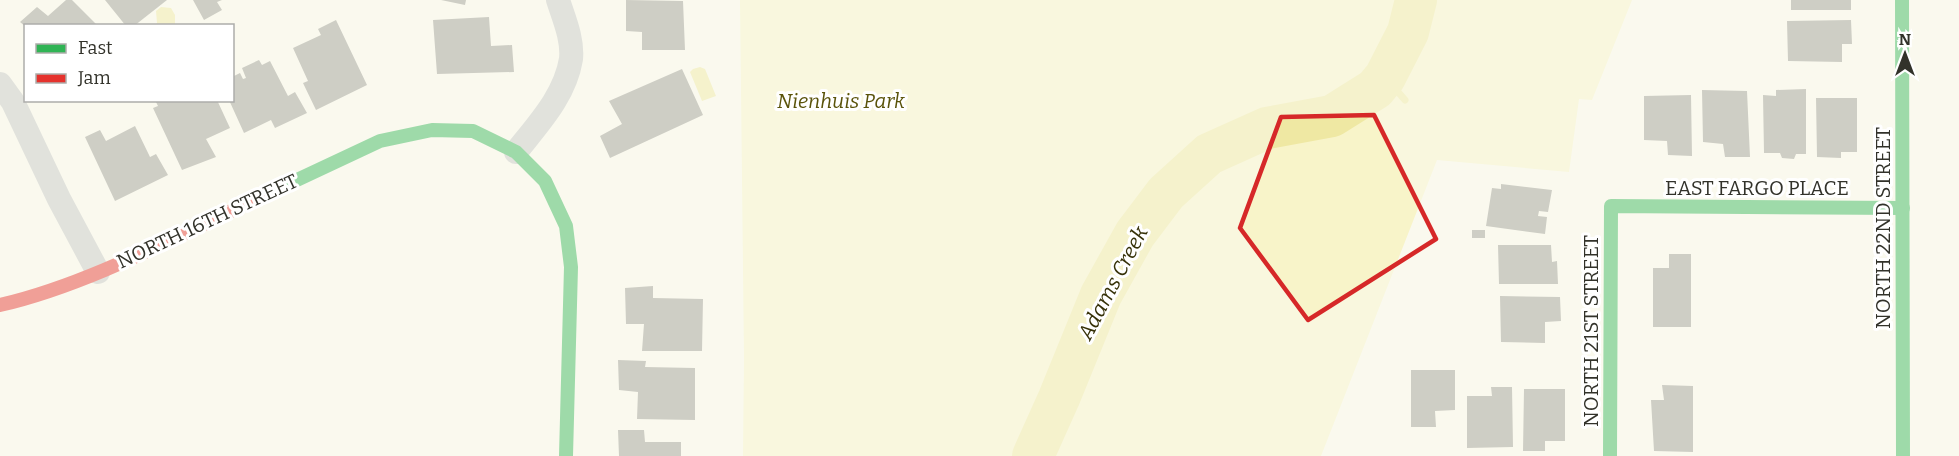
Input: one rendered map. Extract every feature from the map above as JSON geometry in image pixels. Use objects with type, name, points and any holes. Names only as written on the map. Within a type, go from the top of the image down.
[{"type":"street","points":[[516,152],[548,111],[563,85],[571,59],[569,33],[558,0]]},
{"type":"street","name":"NORTH 22ND STREET","points":[[1902,0],[1903,456]]},
{"type":"street","name":"NORTH 16TH STREET","points":[[0,84],[13,102],[59,199],[98,272],[380,141],[432,130],[472,131],[516,152],[545,181],[566,226],[571,267],[566,456]]},
{"type":"street","name":"EAST FARGO PLACE","points":[[1611,206],[1903,208]]},
{"type":"street","name":"NORTH 21ST STREET","points":[[1610,456],[1611,206]]},
{"type":"street","points":[[0,305],[98,272]]},
{"type":"highlighted area","points":[[1374,115],[1436,239],[1308,320],[1240,228],[1281,117]]},
{"type":"green space","name":"Nienhuis Park","points":[[740,0],[1632,0],[1592,100],[1579,99],[1569,172],[1437,160],[1321,456],[743,456]]},
{"type":"shaded area","points":[[161,7],[171,8],[175,15],[175,24],[156,24],[156,11]]},
{"type":"shaded area","points":[[700,67],[705,69],[716,96],[702,101],[690,72]]},
{"type":"building","points":[[66,0],[72,0],[96,24],[24,25],[20,22],[37,7],[48,16]]},
{"type":"building","points":[[105,0],[167,0],[137,24],[124,24]]},
{"type":"building","points":[[193,0],[222,0],[217,2],[222,10],[204,20]]},
{"type":"building","points":[[441,0],[466,0],[465,5]]},
{"type":"building","points":[[626,0],[683,1],[685,50],[642,50],[642,32],[626,31]]},
{"type":"building","points":[[1791,0],[1851,0],[1851,10],[1791,10]]},
{"type":"building","points":[[489,17],[491,46],[512,45],[514,72],[437,74],[433,20]]},
{"type":"building","points":[[336,20],[367,85],[316,110],[303,83],[308,81],[293,48],[321,35],[318,29]]},
{"type":"building","points":[[1851,20],[1852,44],[1842,44],[1842,62],[1788,61],[1787,21]]},
{"type":"building","points":[[259,60],[262,65],[270,61],[288,96],[295,92],[307,113],[275,128],[271,120],[244,133],[230,102],[234,102],[234,76],[240,73],[243,79],[246,78],[242,68]]},
{"type":"building","points":[[682,69],[703,115],[610,158],[600,136],[622,124],[609,101]]},
{"type":"building","points":[[1806,89],[1806,154],[1796,154],[1794,159],[1782,158],[1780,153],[1764,153],[1763,95],[1776,96],[1776,90]]},
{"type":"building","points":[[1702,90],[1747,91],[1750,157],[1725,157],[1723,144],[1703,142]]},
{"type":"building","points":[[1691,95],[1692,156],[1668,155],[1667,141],[1644,140],[1644,96]]},
{"type":"building","points":[[1816,98],[1857,98],[1857,152],[1841,152],[1841,158],[1817,157]]},
{"type":"building","points":[[156,102],[218,102],[230,128],[206,139],[216,157],[182,170],[153,108],[158,106]]},
{"type":"building","points":[[135,126],[150,157],[156,154],[168,175],[115,201],[85,137],[100,130],[106,141]]},
{"type":"building","points":[[1501,184],[1552,190],[1548,212],[1539,211],[1538,216],[1547,217],[1545,234],[1486,226],[1492,188],[1501,189]]},
{"type":"building","points":[[1472,230],[1485,230],[1485,238],[1472,238]]},
{"type":"building","points":[[1498,245],[1551,245],[1552,262],[1557,261],[1558,284],[1499,284]]},
{"type":"building","points":[[1669,254],[1691,254],[1691,327],[1653,327],[1653,268],[1669,268]]},
{"type":"building","points":[[653,286],[653,298],[703,299],[702,351],[642,351],[644,324],[626,324],[625,288]]},
{"type":"building","points":[[1500,296],[1560,297],[1561,321],[1545,322],[1545,343],[1501,342]]},
{"type":"building","points":[[618,360],[646,361],[645,367],[695,368],[695,420],[637,419],[638,392],[619,390]]},
{"type":"building","points":[[1411,370],[1455,370],[1455,410],[1435,411],[1436,427],[1411,427]]},
{"type":"building","points":[[1662,385],[1693,386],[1693,452],[1654,451],[1651,400],[1664,400]]},
{"type":"building","points":[[1491,387],[1512,387],[1513,447],[1467,448],[1467,396],[1492,396]]},
{"type":"building","points":[[1524,389],[1565,389],[1565,441],[1545,441],[1545,451],[1523,451]]},
{"type":"building","points":[[618,430],[644,430],[645,442],[681,442],[681,456],[619,456]]},
{"type":"waterway","name":"Adams Creek","points":[[1033,456],[1101,295],[1135,234],[1166,193],[1209,154],[1267,128],[1332,116],[1375,89],[1385,77],[1408,32],[1416,0]]},
{"type":"waterway","points":[[1385,77],[1405,100]]},
{"type":"traffic: fast","points":[[1902,0],[1903,456]]},
{"type":"traffic: fast","points":[[267,194],[380,141],[432,130],[473,131],[516,152],[545,181],[566,226],[571,267],[566,456]]},
{"type":"traffic: fast","points":[[1610,456],[1611,206],[1903,208]]},
{"type":"traffic: jam","points":[[0,305],[34,296],[102,271],[267,194]]}]
